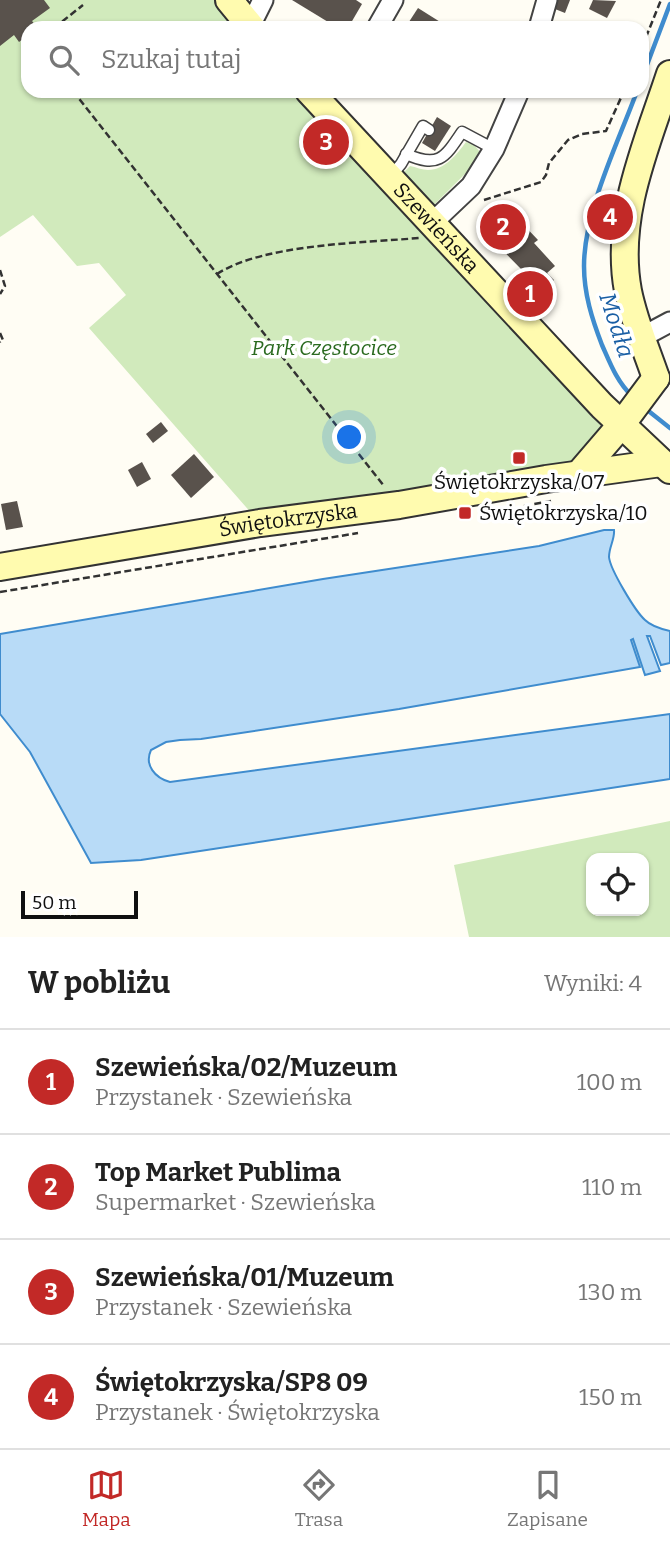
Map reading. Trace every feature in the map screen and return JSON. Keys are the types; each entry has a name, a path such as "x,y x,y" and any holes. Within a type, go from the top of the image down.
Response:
{"street":[{"path":"229,0 246,21"},
{"path":"254,21 263,0"},
{"path":"380,21 393,0"},
{"path":"541,21 547,0"},
{"path":"579,474 644,399 642,337 628,290 624,254 632,186 670,74"},
{"name":"Szewieńska","path":"315,98 389,177 425,230 644,399 666,466"},
{"path":"425,230 471,186 494,149 516,98"},
{"path":"642,337 670,323"},
{"name":"Świętokrzyska","path":"0,567 260,523 399,505 579,474 666,466"}],"lane":[{"path":"389,177 423,126 429,130"},
{"path":"406,155 423,162 432,162 449,152 462,132 494,149"},
{"path":"443,138 454,144"}],"path":[{"path":"649,31 662,0"},
{"path":"63,21 83,5"},
{"path":"78,98 399,505"},
{"path":"484,200 541,182 549,163 568,140 582,134 606,131 621,98"},
{"path":"216,275 230,266 257,256 425,230"},
{"path":"0,270 5,286 0,294"},
{"path":"0,333 4,340 0,342"},
{"path":"524,506 551,501"},
{"path":"0,592 358,533"}],"green space":[{"name":"Park Częstocice","path":"0,0 229,0 246,21 21,21 21,98 316,98 621,425 579,474 260,523 89,328 126,295 99,263 77,266 33,215 0,237"},
{"path":"466,142 474,145 481,153 474,165 433,206 403,173 410,166 428,170 440,167"},
{"path":"670,821 670,937 469,937 454,865"}],"water":[{"path":"614,530 609,557 629,599 647,622 670,631 670,663 661,665 650,636 647,636 660,671 645,675 633,639 631,640 640,667 399,709 166,742 151,750 150,766 156,774 170,782 670,714 670,779 141,860 91,863 30,752 0,714 0,634 323,579 539,546"}],"building":[{"path":"0,0 44,0 50,8 32,21 21,21 21,40 19,42 14,35 0,46"},
{"path":"292,0 356,0 362,4 352,21 326,21"},
{"path":"558,0 570,0 565,13 555,9"},
{"path":"593,0 616,1 607,18 589,9"},
{"path":"418,8 439,21 410,21"},
{"path":"437,117 451,126 435,151 422,143"},
{"path":"501,201 538,240 534,243 555,266 547,273 554,280 537,295 517,273 521,269 477,224"},
{"path":"161,422 168,431 153,443 146,434"},
{"path":"194,454 214,477 191,498 171,475"},
{"path":"142,462 151,479 137,487 128,470"},
{"path":"17,501 23,527 6,530 1,504"}],"waterway":[{"name":"Modła","path":"649,60 670,4"},
{"name":"Modła","path":"632,396 614,372 598,335 587,296 584,266 585,245 596,200 634,98"},
{"name":"Modła","path":"646,409 670,428"}],"place":[{"name":"Szewieńska/01/Muzeum","path":"326,142"},
{"name":"Świętokrzyska/SP8 09","path":"610,217"},
{"name":"Top Market Publima","path":"503,227"},
{"name":"Szewieńska/02/Muzeum","path":"530,294"},
{"name":"Świętokrzyska/07","path":"519,458"},
{"name":"Świętokrzyska/10","path":"465,513"}]}
